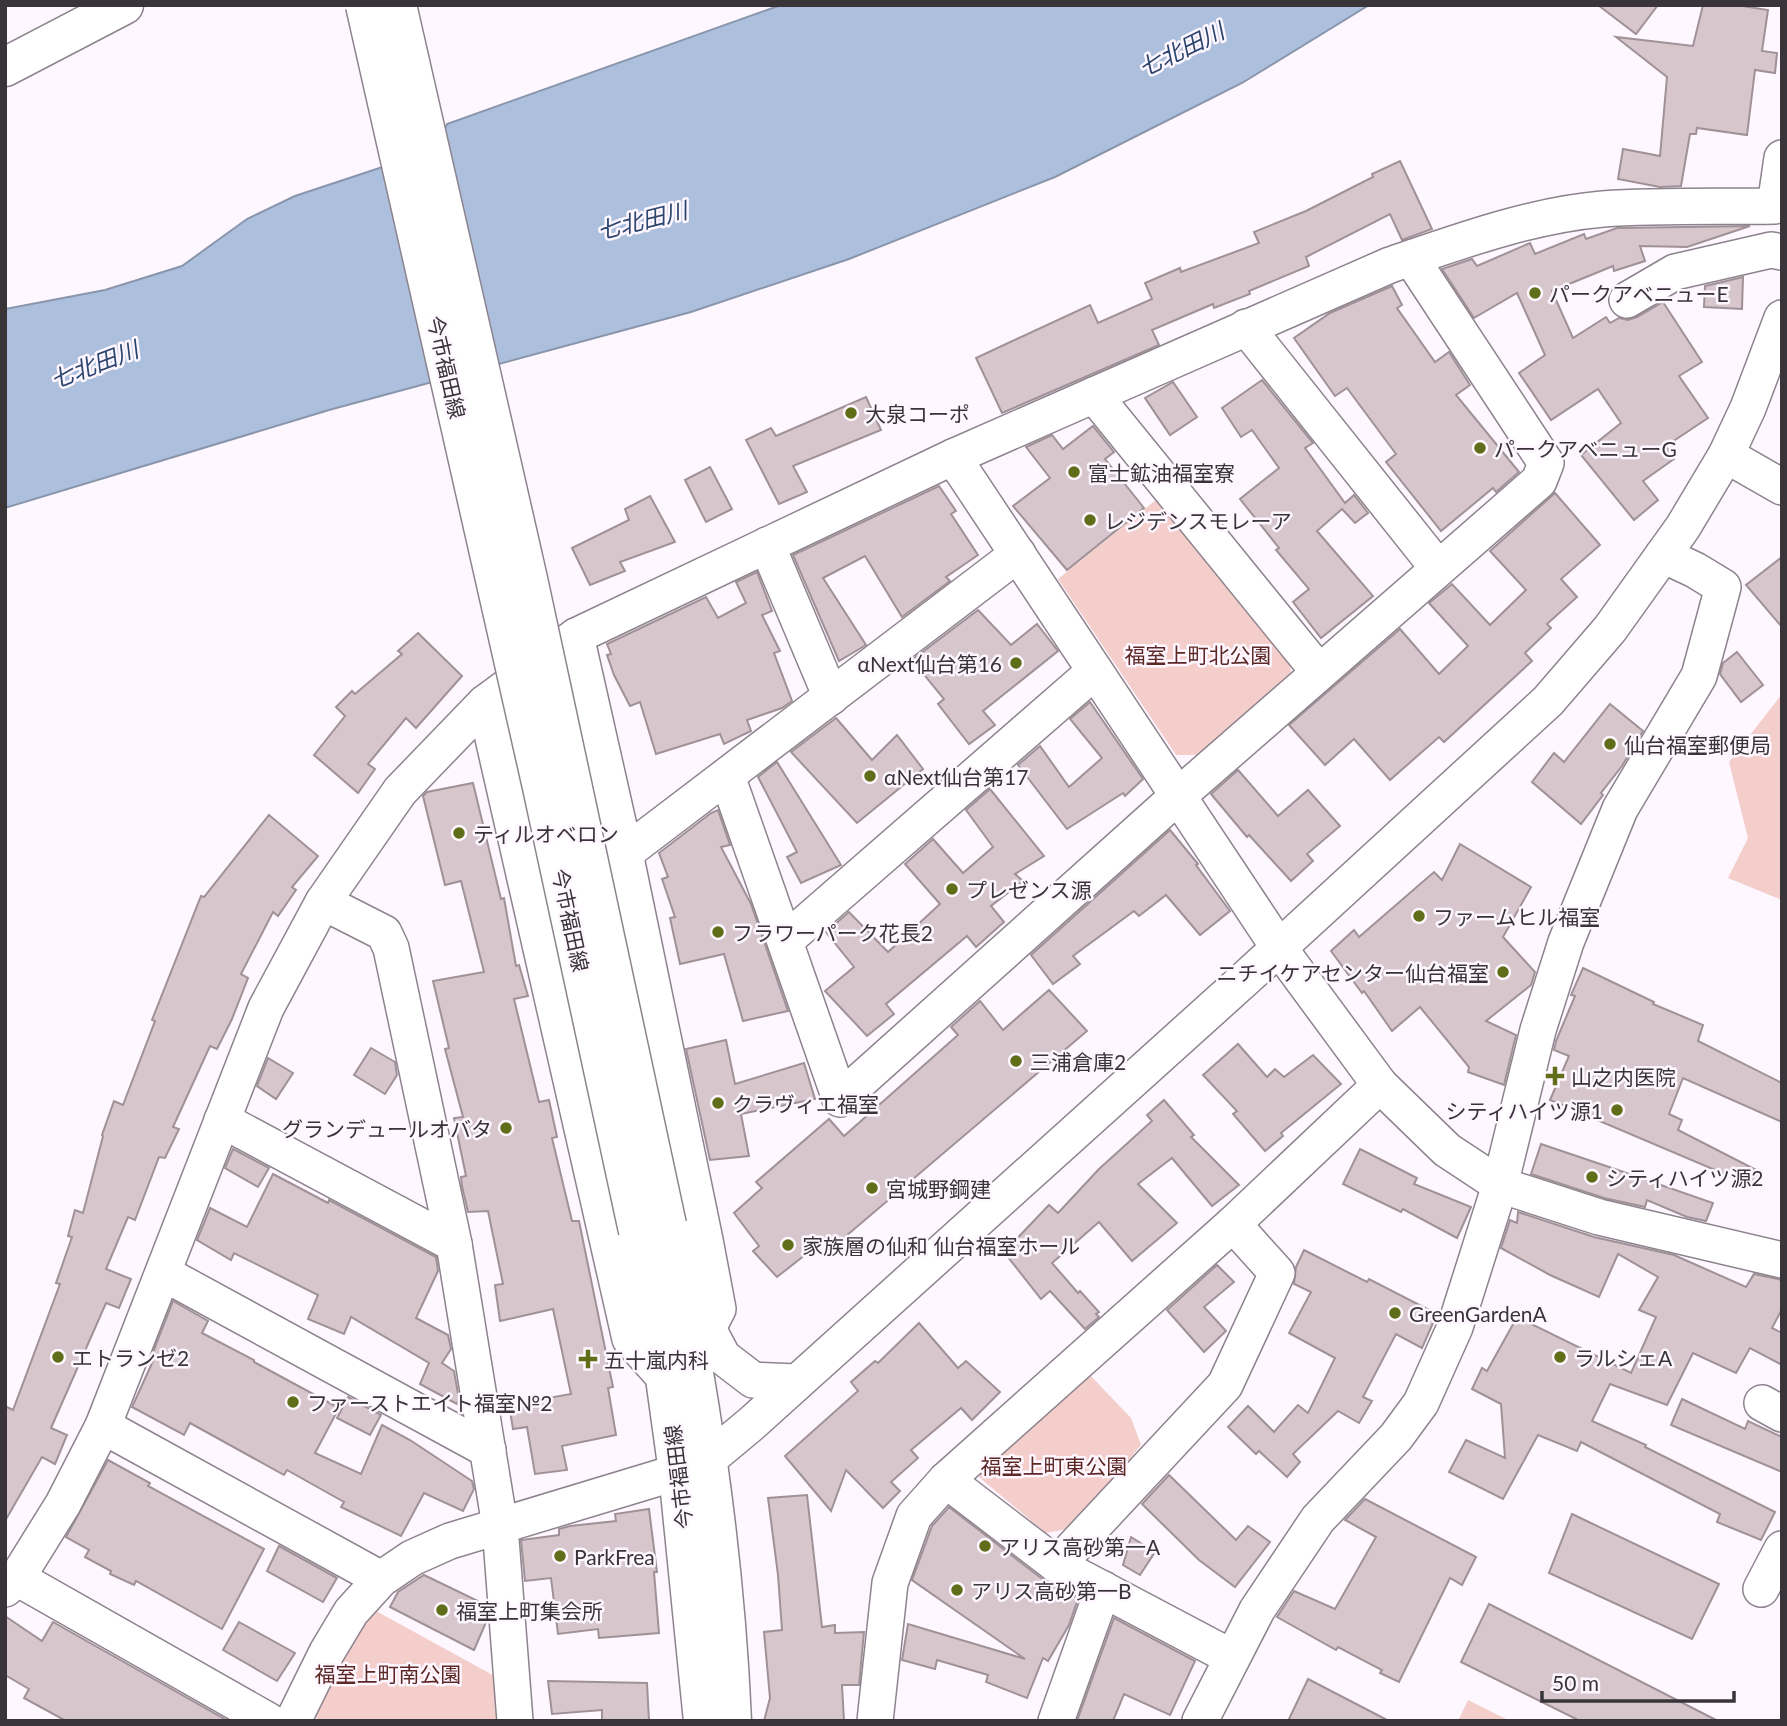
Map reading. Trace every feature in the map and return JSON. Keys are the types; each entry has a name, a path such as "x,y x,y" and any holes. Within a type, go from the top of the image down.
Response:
{"main road":[{"path":"5,67 124,5"},
{"name":"今市福田線","path":"365,5 542,787 660,1239 665,1378 693,1466 703,1721"},
{"name":"今市福田線","path":"397,5 528,579 660,1239 693,1466 728,1631 732,1721"}],"street":[{"path":"269,1721 11,1584 63,1504 103,1426 266,1008 323,902 401,792 485,703 576,636 953,457 1245,327 1448,244 1558,216 1603,209 1775,206 1782,158"},
{"path":"1627,300 1675,272 1771,250 1782,252"},
{"path":"727,776 840,1099 1178,796 1539,481 1546,463 1411,258"},
{"path":"293,1721 327,1652 351,1612 381,1579 412,1558 450,1541 693,1466 796,1382 1279,948 1548,701 1610,629 1664,555 1726,455 1782,318"},
{"path":"1245,327 1438,568"},
{"path":"1094,395 1319,672"},
{"path":"1726,455 1782,487"},
{"path":"953,457 1279,948 1380,1085 1447,1150 1500,1185 1599,1217 1782,1260"},
{"path":"767,545 831,696"},
{"path":"625,853 1018,554"},
{"path":"1200,1721 1257,1610 1318,1519 1396,1437 1421,1403 1455,1327 1500,1185 1538,1030 1566,942 1620,809 1699,676 1723,587 1664,555"},
{"path":"576,636 625,853 718,1309 708,1330"},
{"path":"785,941 1095,671"},
{"path":"485,703 631,1339 665,1378"},
{"path":"323,902 384,933 391,948 454,1244 488,1450 500,1526 515,1721"},
{"path":"875,1721 890,1583 914,1516 946,1480 1233,1224 1380,1085"},
{"path":"222,1120 454,1244"},
{"path":"1057,1565 1225,1385 1277,1273 1233,1224"},
{"path":"660,1239 723,1357 753,1380 796,1382"},
{"path":"163,1273 488,1450"},
{"path":"103,1426 381,1579"},
{"path":"946,1480 1057,1565 1231,1657"},
{"path":"1761,1589 1782,1549"},
{"path":"1056,1721 1103,1589"}],"green space":[{"name":"福室上町北公園","path":"1162,495 1288,648 1291,672 1198,755 1176,755 1058,579"},
{"path":"1782,694 1782,900 1728,878 1748,838 1729,762"},
{"name":"福室上町東公園","path":"1088,1373 1131,1418 1141,1445 1073,1528 1046,1533 980,1478 976,1462"},
{"name":"福室上町南公園","path":"367,1606 500,1679 502,1721 321,1721 313,1716"},
{"path":"1468,1700 1510,1721 1458,1721"}],"water":[{"name":"七北田川","path":"781,5 1369,5 1242,83 1055,177 849,259 691,312 329,410 5,508 5,309 105,290 182,266 247,219 295,196 437,149 447,124"}],"building":[{"path":"1598,5 1658,5 1636,34"},
{"path":"1703,5 1736,5 1768,10 1762,51 1777,53 1775,73 1755,70 1747,135 1697,128 1696,134 1690,134 1681,186 1660,187 1618,179 1623,149 1660,156 1667,77 1616,37 1693,46"},
{"path":"1400,161 1432,229 1402,240 1390,214 1306,257 1309,266 1249,291 1250,294 1214,308 1213,304 1152,330 1159,345 1002,413 976,358 1090,305 1098,323 1152,299 1145,283 1180,268 1181,272 1259,243 1254,232 1306,211"},
{"path":"1750,226 1687,247 1640,246 1645,261 1614,271 1613,266 1552,291 1573,338 1606,317 1610,323 1619,318 1628,320 1663,302 1702,362 1679,376 1708,418 1666,446 1674,459 1643,481 1658,500 1634,520 1581,455 1621,423 1598,389 1551,420 1519,373 1545,355 1517,293 1474,318 1442,269 1472,259 1477,266 1530,243 1535,254 1584,234 1586,239 1617,228"},
{"path":"1743,277 1742,309 1704,307 1705,286"},
{"path":"1392,286 1402,305 1397,308 1435,362 1449,352 1470,385 1456,395 1519,472 1496,492 1493,488 1441,531 1386,462 1396,454 1347,388 1335,396 1294,338 1330,313"},
{"path":"1262,380 1313,443 1305,448 1345,503 1354,495 1368,513 1355,523 1342,509 1317,531 1373,596 1321,638 1293,602 1309,589 1276,550 1279,548 1240,499 1279,468 1252,430 1241,437 1222,408"},
{"path":"1173,382 1197,417 1170,435 1145,398"},
{"path":"866,397 881,430 793,466 807,492 779,504 746,440 771,428 776,436"},
{"path":"1093,426 1114,452 1105,459 1144,508 1067,570 1013,506 1050,478 1026,447 1052,435 1063,449"},
{"path":"710,467 732,509 706,522 685,480"},
{"path":"939,486 956,511 951,514 978,555 946,577 950,581 902,617 865,556 823,578 866,645 839,661 793,555"},
{"path":"1555,493 1600,545 1561,579 1577,597 1547,624 1551,628 1525,653 1532,661 1444,742 1439,737 1390,780 1354,739 1325,765 1289,725 1400,629 1439,674 1468,646 1429,603 1452,584 1490,625 1526,590 1490,551"},
{"path":"650,496 675,542 620,562 625,571 590,585 572,548 629,520 625,509"},
{"path":"1782,557 1782,627 1746,585"},
{"path":"757,572 772,611 762,615 780,651 774,653 792,701 782,708 747,720 751,731 724,744 720,734 656,754 640,702 630,706 614,675 607,655 611,654 607,644 706,597 718,618 746,603 736,582"},
{"path":"978,610 1011,645 1037,624 1058,651 983,711 995,725 969,744 938,704 944,699 912,660"},
{"path":"418,633 462,676 416,728 406,718 368,764 375,769 358,793 314,755 345,716 336,707 352,691 355,694 402,654 398,651"},
{"path":"1737,652 1763,685 1741,702 1720,674 1723,663"},
{"path":"1090,702 1143,779 1125,796 1123,793 1067,829 1018,765 1040,746 1069,787 1102,758 1070,719"},
{"path":"1610,704 1643,731 1622,766 1601,793 1603,795 1581,824 1532,782 1554,753 1564,762"},
{"name":"αNext仙台第17","path":"836,718 872,760 897,735 923,769 857,823 791,752"},
{"path":"777,762 841,865 801,883 787,857 797,852 758,777"},
{"path":"1238,770 1278,816 1308,790 1340,826 1307,854 1313,861 1291,881 1249,835 1247,837 1211,794"},
{"path":"473,783 501,899 504,898 516,966 519,965 528,996 514,999 539,1102 549,1100 557,1137 552,1138 572,1221 579,1221 613,1387 608,1388 616,1435 562,1446 567,1470 535,1474 527,1427 513,1429 509,1405 571,1394 553,1309 500,1321 495,1285 503,1284 488,1211 468,1212 462,1186 461,1177 466,1176 454,1118 463,1117 445,1049 449,1048 433,981 484,972 461,881 445,885 423,796 427,792"},
{"path":"990,789 1044,856 1015,874 1023,881 991,906 1004,922 976,947 967,936 886,1004 894,1014 867,1036 825,991 854,967 826,932 849,912 888,952 940,904 905,864 933,839 963,873 993,847 966,810"},
{"path":"718,810 730,845 721,847 751,904 788,1011 743,1021 724,954 680,964 670,918 675,917 662,879 668,877 659,853"},
{"path":"269,815 318,856 292,887 296,890 278,916 273,912 241,974 248,978 232,1019 217,1049 210,1046 173,1127 179,1129 165,1158 159,1157 135,1220 128,1217 106,1269 131,1279 119,1308 106,1303 51,1428 67,1435 55,1464 42,1457 5,1521 5,1406 13,1410 60,1284 56,1283 72,1237 68,1236 75,1210 83,1213 102,1135 114,1101 123,1105 155,1021 152,1020 201,896 204,897"},
{"path":"1170,830 1198,864 1196,865 1230,911 1200,935 1166,895 1139,916 1134,911 1073,956 1080,964 1053,984 1031,955"},
{"path":"1460,844 1531,887 1503,937 1535,972 1531,985 1486,1021 1516,1035 1504,1085 1468,1072 1469,1067 1420,1007 1392,1031 1331,951 1354,930 1359,937 1434,872 1442,880"},
{"path":"1583,968 1654,1002 1653,1004 1703,1025 1698,1041 1782,1083 1782,1122 1683,1078 1669,1114 1682,1120 1678,1130 1762,1173 1755,1187 1550,1100 1569,1056 1554,1050 1556,1041 1575,996 1571,995"},
{"path":"1049,990 1087,1031 832,1248 824,1240 777,1277 753,1251 759,1246 734,1213 762,1188 756,1182 829,1119 844,1136 958,1035 951,1027 980,1001 1003,1030"},
{"name":"クラヴィエ福室","path":"726,1040 735,1084 804,1063 815,1099 741,1114 749,1156 710,1160 686,1049"},
{"path":"1238,1044 1267,1077 1275,1069 1284,1077 1313,1055 1341,1084 1281,1133 1283,1136 1265,1151 1233,1114 1237,1111 1203,1075"},
{"path":"371,1048 395,1062 397,1075 385,1094 354,1075"},
{"path":"268,1058 293,1073 276,1099 257,1086"},
{"path":"1164,1100 1194,1135 1191,1137 1239,1185 1212,1206 1172,1158 1138,1184 1177,1223 1132,1261 1099,1222 1052,1263 1099,1312 1096,1314 1099,1317 1085,1329 1050,1291 1041,1299 1004,1252 1049,1205 1058,1213 1099,1169 1152,1121 1147,1115"},
{"name":"シティハイツ源2","path":"1541,1144 1713,1203 1706,1221 1687,1217 1647,1200 1645,1207 1604,1198 1531,1174"},
{"path":"233,1149 269,1168 258,1187 225,1168"},
{"path":"1360,1149 1417,1178 1414,1184 1471,1207 1457,1238 1403,1209 1401,1212 1343,1184"},
{"path":"273,1174 328,1203 329,1200 436,1257 438,1271 416,1318 448,1335 451,1349 442,1363 454,1371 459,1399 457,1404 420,1384 429,1363 351,1317 344,1334 308,1319 318,1295 234,1253 231,1260 197,1240 210,1208 247,1227"},
{"path":"1518,1212 1594,1237 1674,1255 1746,1287 1754,1274 1782,1280 1782,1309 1772,1328 1782,1333 1782,1365 1750,1348 1736,1373 1693,1353 1667,1405 1610,1384 1592,1421 1646,1445 1645,1447 1775,1512 1761,1540 1717,1522 1720,1514 1581,1442 1577,1451 1538,1435 1503,1499 1449,1472 1466,1440 1505,1458 1501,1404 1472,1389 1482,1368 1487,1371 1517,1317 1631,1373 1656,1317 1639,1310 1658,1277 1618,1254 1599,1297 1550,1275 1501,1248 1510,1220 1517,1223"},
{"path":"1304,1250 1437,1314 1422,1348 1396,1334 1363,1397 1372,1401 1359,1423 1338,1411 1293,1454 1300,1462 1287,1477 1259,1451 1256,1454 1228,1427 1248,1406 1274,1432 1298,1405 1308,1413 1335,1358 1289,1333 1311,1292 1294,1284 1296,1267"},
{"path":"1217,1265 1234,1282 1204,1307 1226,1331 1204,1352 1167,1310"},
{"path":"173,1301 208,1321 202,1333 339,1408 315,1453 361,1474 382,1425 472,1481 474,1489 463,1511 424,1493 401,1536 341,1507 344,1502 287,1470 284,1475 190,1423 184,1435 132,1407 153,1361 150,1360"},
{"path":"919,1323 958,1368 966,1361 1000,1392 972,1420 961,1408 911,1450 918,1458 891,1482 900,1491 883,1508 846,1470 831,1511 785,1456 858,1391 851,1382 875,1361 878,1363"},
{"path":"348,1397 381,1415 370,1435 337,1418"},
{"path":"1682,1399 1745,1429 1748,1421 1782,1437 1782,1472 1671,1425"},
{"path":"108,1460 150,1483 148,1486 264,1549 222,1629 136,1581 134,1585 110,1574 111,1571 85,1557 89,1550 66,1537"},
{"path":"1169,1475 1236,1540 1248,1526 1270,1542 1235,1587 1199,1560 1142,1504"},
{"path":"807,1495 822,1627 835,1625 835,1633 864,1632 859,1685 842,1685 844,1721 764,1721 770,1698 764,1632 782,1630 768,1498"},
{"path":"1365,1499 1476,1557 1462,1585 1450,1578 1399,1682 1380,1673 1382,1670 1338,1647 1336,1650 1277,1617 1294,1591 1335,1609 1376,1537 1345,1520"},
{"path":"949,1507 1045,1581 1078,1599 1069,1625 1048,1661 1043,1658 1027,1698 986,1682 988,1675 937,1660 935,1669 902,1660 908,1624 1025,1659 912,1580 932,1526"},
{"path":"649,1509 657,1572 654,1572 659,1633 599,1638 598,1629 558,1634 551,1578 525,1581 521,1540 559,1535 559,1529 616,1521 615,1514"},
{"path":"1572,1514 1719,1584 1692,1639 1549,1573"},
{"path":"1131,1537 1155,1552 1140,1575 1123,1565"},
{"path":"279,1546 337,1578 323,1602 267,1571"},
{"name":"福室上町集会所","path":"424,1575 478,1601 486,1610 487,1620 474,1650 390,1607 398,1592"},
{"path":"1489,1604 1718,1721 1580,1721 1461,1662"},
{"path":"5,1616 42,1641 53,1622 228,1721 66,1721 24,1698 29,1689 5,1675"},
{"path":"1114,1618 1195,1661 1170,1715 1124,1694 1113,1721 1077,1721"},
{"path":"239,1622 295,1653 277,1681 223,1650"},
{"path":"1308,1679 1389,1721 1288,1721"},
{"path":"548,1681 647,1683 649,1721 602,1721 602,1710 552,1714"}],"place":[{"name":"パークアベニューE","path":"1535,293"},
{"name":"大泉コーポ","path":"851,413"},
{"name":"パークアベニューG","path":"1480,448"},
{"name":"富士鉱油福室寮","path":"1074,472"},
{"name":"レジデンスモレーア","path":"1090,520"},
{"name":"αNext仙台第16","path":"1016,663"},
{"name":"仙台福室郵便局","path":"1610,744"},
{"name":"αNext仙台第17","path":"870,776"},
{"name":"ティルオベロン","path":"459,833"},
{"name":"プレゼンス源","path":"952,889"},
{"name":"ファームヒル福室","path":"1419,916"},
{"name":"フラワーパーク花長2","path":"718,932"},
{"name":"ニチイケアセンター仙台福室","path":"1503,972"},
{"name":"三浦倉庫2","path":"1016,1061"},
{"name":"山之内医院","path":"1555,1076"},
{"name":"クラヴィエ福室","path":"718,1103"},
{"name":"シティハイツ源1","path":"1617,1110"},
{"name":"グランデュールオバタ","path":"506,1128"},
{"name":"シティハイツ源2","path":"1592,1177"},
{"name":"宮城野鋼建","path":"872,1188"},
{"name":"家族層の仙和 仙台福室ホール","path":"788,1245"},
{"name":"GreenGardenA","path":"1395,1313"},
{"name":"エトランゼ2","path":"58,1357"},
{"name":"ラルシェA","path":"1560,1357"},
{"name":"五十嵐内科","path":"588,1359"},
{"name":"ファーストエイト福室№2","path":"293,1402"},
{"name":"アリス高砂第一A","path":"985,1546"},
{"name":"ParkFrea","path":"560,1556"},
{"name":"アリス高砂第一B","path":"957,1590"},
{"name":"福室上町集会所","path":"442,1610"}]}
